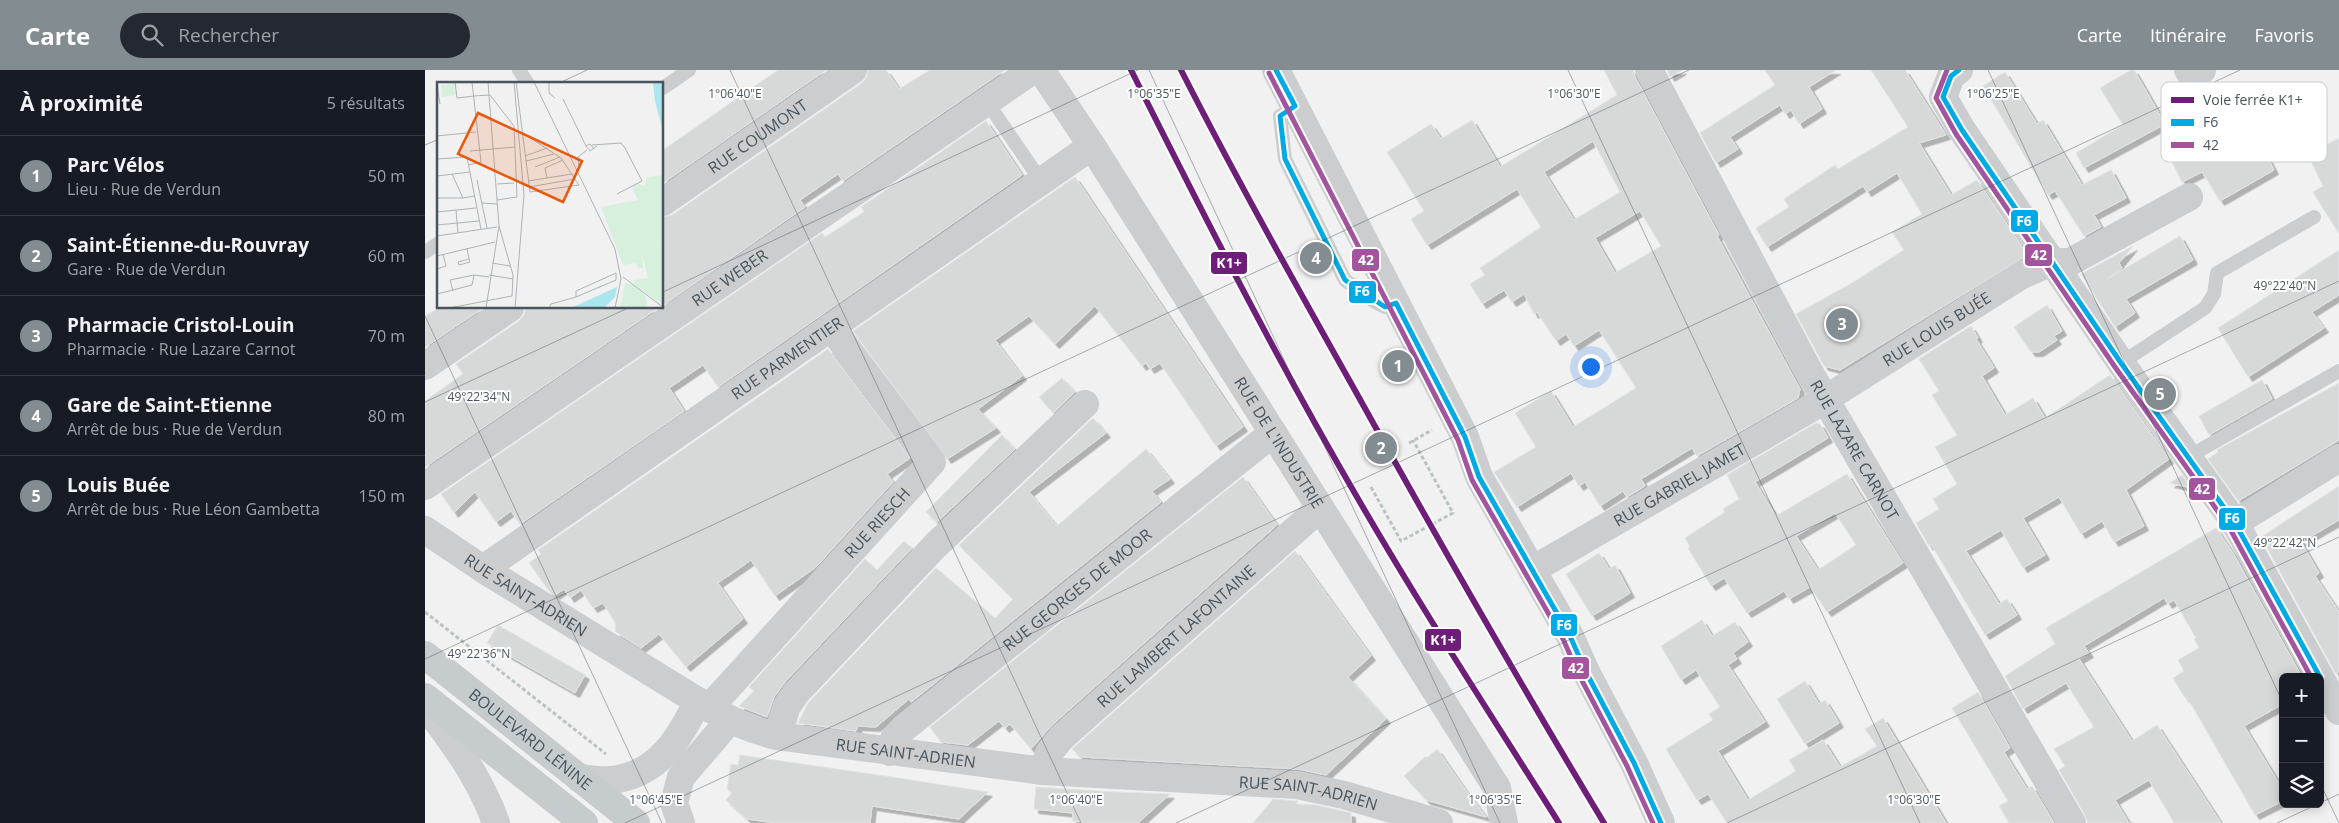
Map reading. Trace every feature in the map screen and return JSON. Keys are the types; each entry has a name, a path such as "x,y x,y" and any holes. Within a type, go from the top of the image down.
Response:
{"main road":[{"name":"BOULEVARD LÉNINE","path":"425,655 636,823"},
{"name":"BOULEVARD LÉNINE","path":"425,696 584,823"}],"street":[{"name":"RUE COUMONT","path":"664,201 853,70"},
{"name":"RUE WEBER","path":"425,486 1033,70"},
{"name":"RUE DE L'INDUSTRIE","path":"1041,70 1092,146 1497,788 1504,823"},
{"path":"1276,70 1465,437 1479,477 1570,636 1586,672 1634,763 1661,823"},
{"name":"RUE LAZARE CARNOT","path":"1649,70 1825,399 2073,823"},
{"path":"1959,70 1951,76 1943,97 1962,130 2121,362 2235,523 2318,673"},
{"path":"2188,70 2192,76 2202,70"},
{"name":"RUE PARMENTIER","path":"483,569 1092,146"},
{"name":"RUE LOUIS BUÉE","path":"1825,399 1841,387 2022,275 2052,262 2070,262 2189,197"},
{"path":"425,366 509,309"},
{"name":"RUE RIESCH","path":"712,710 932,462 831,328"},
{"name":"RUE GABRIEL JAMET","path":"1532,570 1825,399"},
{"path":"777,736 787,706 796,693 935,545 1085,404"},
{"name":"RUE GEORGES DE MOOR","path":"890,752 894,739 904,728 1273,433"},
{"path":"2235,523 2339,458"},
{"name":"RUE LAMBERT LAFONTAINE","path":"1043,771 1049,753 1061,738 1320,508"},
{"name":"RUE SAINT-ADRIEN","path":"425,530 483,569 712,710 777,736 1043,771 1297,785 1344,795 1439,823"},
{"path":"2324,684 2339,711"},
{"path":"425,705 461,752 478,780 496,823"},
{"path":"579,778 616,780 645,768 712,710"},
{"path":"681,823 675,803 681,777 712,710"}],"lane":[{"path":"519,70 527,82"},
{"path":"664,87 689,70"},
{"path":"987,102 1041,181"},
{"path":"2121,362 2205,308 2215,294 2217,273 2313,217"},
{"path":"425,252 437,244"},
{"path":"2188,457 2339,371"}],"path":[{"path":"1371,487 1401,541 1453,513 1413,440"},
{"path":"425,612 632,774"}],"building":[{"path":"778,70 826,70 664,182 664,149"},
{"path":"868,70 886,70 899,89 930,70 1005,70 843,181 838,174 800,200 805,207 664,304 664,217 672,215 862,83 867,77"},
{"path":"1604,70 1633,70 1719,235 1717,236 1800,389 1798,398 1697,456 1692,448 1641,479 1645,486 1627,497 1623,491 1600,506 1585,482 1579,486 1571,473 1517,507 1494,472 1536,447 1515,413 1551,391 1573,427 1636,388 1599,330 1574,346 1566,334 1556,341 1537,312 1534,314 1524,294 1512,302 1504,290 1482,304 1470,284 1485,275 1480,268 1541,227 1517,189 1427,245 1411,219 1424,211 1387,152 1431,124 1441,139 1472,120 1500,167 1617,95","holes":["1593,141 1620,192 1574,220 1544,172","1640,211 1661,246 1615,273 1595,238"]},
{"path":"1667,70 1682,70 1670,77"},
{"path":"1765,70 1836,70 1809,87 1822,109 1799,124 1791,110 1785,114 1780,105 1730,137 1738,149 1716,163 1700,133 1775,85"},
{"path":"1871,70 1905,70 1946,135 1919,143 1951,195 1977,180 2025,251 2024,257 1840,370 1824,366 1796,314 1852,283 1904,250 1892,232 1922,214 1897,173 1867,192 1863,186 1767,247 1756,228 1789,207 1784,199 1835,165 1838,169 1908,127"},
{"path":"2134,70 2161,117 2161,126 2084,168 2076,153 2123,125 2100,88"},
{"path":"2005,72 2037,124 2043,120 2082,185 2111,170 2126,198 2094,215 2101,227 2084,236 2055,191 2048,195 1983,86"},
{"path":"986,121 1022,175 718,387 703,365 669,388 684,411 520,524 511,511 496,522 475,492 454,513 441,494 822,233 825,237 864,212 861,207"},
{"path":"2339,138 2339,234 2313,192 2323,186 2311,162 2327,162 2327,145"},
{"path":"2172,162 2270,162 2274,170 2220,201 2202,172 2182,182"},
{"path":"1075,177 1243,427 1216,446 1160,363 1150,369 1146,363 1142,366 1095,306 1055,344 1029,316 995,340 1022,376 978,409 996,428 947,459 853,331"},
{"path":"2180,236 2193,260 2126,299 2135,313 2115,327 2081,274 2133,246 2119,263 2122,268 2107,279"},
{"path":"2339,250 2339,295 2312,312 2324,328 2248,377 2218,328"},
{"path":"2047,305 2062,331 2054,336 2057,340 2039,352 2031,352 2014,327"},
{"path":"437,309 482,309 425,347 425,316"},
{"path":"526,309 657,309 425,467 425,401 463,374 456,364 519,321"},
{"path":"1971,326 1978,338 1976,339 1994,368 1982,376 2005,415 2033,398 2045,418 2110,375 2169,459 2126,490 2144,526 2114,542 2102,521 2081,534 2059,497 2023,518 2045,555 2023,568 2001,530 1966,551 1999,604 2007,599 2017,615 1985,635 1931,544 1929,546 1916,523 1939,509 1933,499 1957,484 1935,447 1957,435 1932,395 1939,391 1919,359"},
{"path":"828,349 910,458 887,474 893,482 816,567 775,596 751,560 718,583 743,619 686,667 659,634 641,648 616,632 615,622 603,603 593,608 581,590 570,598 564,589 555,595 549,591 529,563 541,554 538,550"},
{"path":"1062,378 1075,392 1053,413 1039,397"},
{"path":"2262,380 2272,399 2209,435 2199,416"},
{"path":"2339,383 2339,440 2240,500 2237,499 2208,459 2218,452 2217,450"},
{"path":"1093,418 1106,433 1029,492 1057,526 1146,449 1170,479 1152,491 1161,502 911,702 909,699 876,727 858,726 856,731 798,723 808,703 936,568 995,618 1013,599 959,545"},
{"path":"1816,423 1820,424 1828,438 1755,482 1776,516 1847,474 1903,563 1827,612 1810,587 1789,599 1784,591 1747,613 1724,578 1711,586 1688,548 1690,547 1685,538 1725,512 1723,509 1739,499 1727,475","holes":["1835,513 1856,545 1818,570 1796,536"]},
{"path":"1002,435 1015,449 937,522 926,512"},
{"path":"2182,475 2191,488 2170,483"},
{"path":"1243,477 1277,525 1051,726 1031,749 1010,724 1005,728 999,721 968,745 941,742 930,727"},
{"path":"2339,486 2339,520 2301,542 2319,573 2315,576 2339,612 2339,672 2336,674 2261,537"},
{"path":"2216,528 2233,553 2300,673 2279,673 2279,706 2244,726 2279,783 2279,803 2255,815 2187,697 2185,698 2173,678 2184,671 2178,660 2199,648 2194,639 2196,638 2174,600 2168,604 2164,598 2084,646 2089,653 2079,659 2132,741 2157,725 2221,823 2174,823 2149,780 2115,800 2129,823 2088,823 2059,770 2065,766 2054,749 2094,727 2066,683 2023,709 2005,676 2055,644 2046,628"},
{"path":"904,541 912,548 785,682 774,697 767,717 739,706 754,691 749,687 865,559 877,570"},
{"path":"1295,551 1371,656 1348,677 1386,719 1326,775 1298,769 1081,757 1072,749"},
{"path":"1599,553 1609,569 1615,565 1630,593 1592,616 1566,574"},
{"path":"1702,620 1712,636 1735,622 1748,642 1733,653 1737,659 1728,665 1765,722 1718,751 1748,800 1796,771 1789,760 1823,740 1840,767 1877,746 1865,729 1883,718 1946,823 1727,823 1708,794 1697,800 1666,749 1713,720 1709,714 1720,707 1696,670 1681,680 1661,646"},
{"path":"498,625 585,675 575,693 487,643"},
{"path":"1805,681 1819,704 1825,700 1839,723 1805,744 1777,699"},
{"path":"1978,692 2010,748 2004,752 2027,789 2032,786 2054,823 2009,823 1999,806 2008,801 1952,708"},
{"path":"1437,749 1486,817 1426,800 1404,776 1426,756 1427,758"},
{"path":"740,755 988,792 959,819 872,806 870,823 776,823 747,819 726,800 732,793 727,789 731,764 738,765"},
{"path":"1036,787 1170,794 1138,823 1100,823 1072,821 1073,813 1034,809"},
{"path":"1273,799 1298,801 1296,804 1316,805 1351,813 1351,823 1253,823"}],"rail line":[{"name":"K1+","path":"1131,70 1185,178 1327,445 1406,580 1559,823"},
{"name":"K1+","path":"1181,70 1268,233 1417,502 1604,823"}],"transit line":[{"name":"F6","path":"1276,70 1295,106 1280,116 1285,159 1345,280 1385,307 1396,303 1465,437 1479,477 1570,636 1586,672 1634,763 1661,823"},
{"name":"42","path":"1947,70 1936,98 1956,134 2115,367 2229,527 2309,673"},
{"name":"F6","path":"1959,70 1951,76 1943,97 1962,130 2121,363 2235,523 2318,673"},
{"name":"42","path":"1269,73 1458,440 1472,480 1563,639 1579,675 1627,766 1653,823"}],"place":[{"name":"Gare de Saint-Etienne","path":"1316,258"},
{"name":"Pharmacie Cristol-Louin","path":"1842,324"},
{"name":"Parc Vélos","path":"1398,366"},
{"name":"Louis Buée","path":"2160,394"},
{"name":"Saint-Étienne-du-Rouvray","path":"1381,448"}]}
